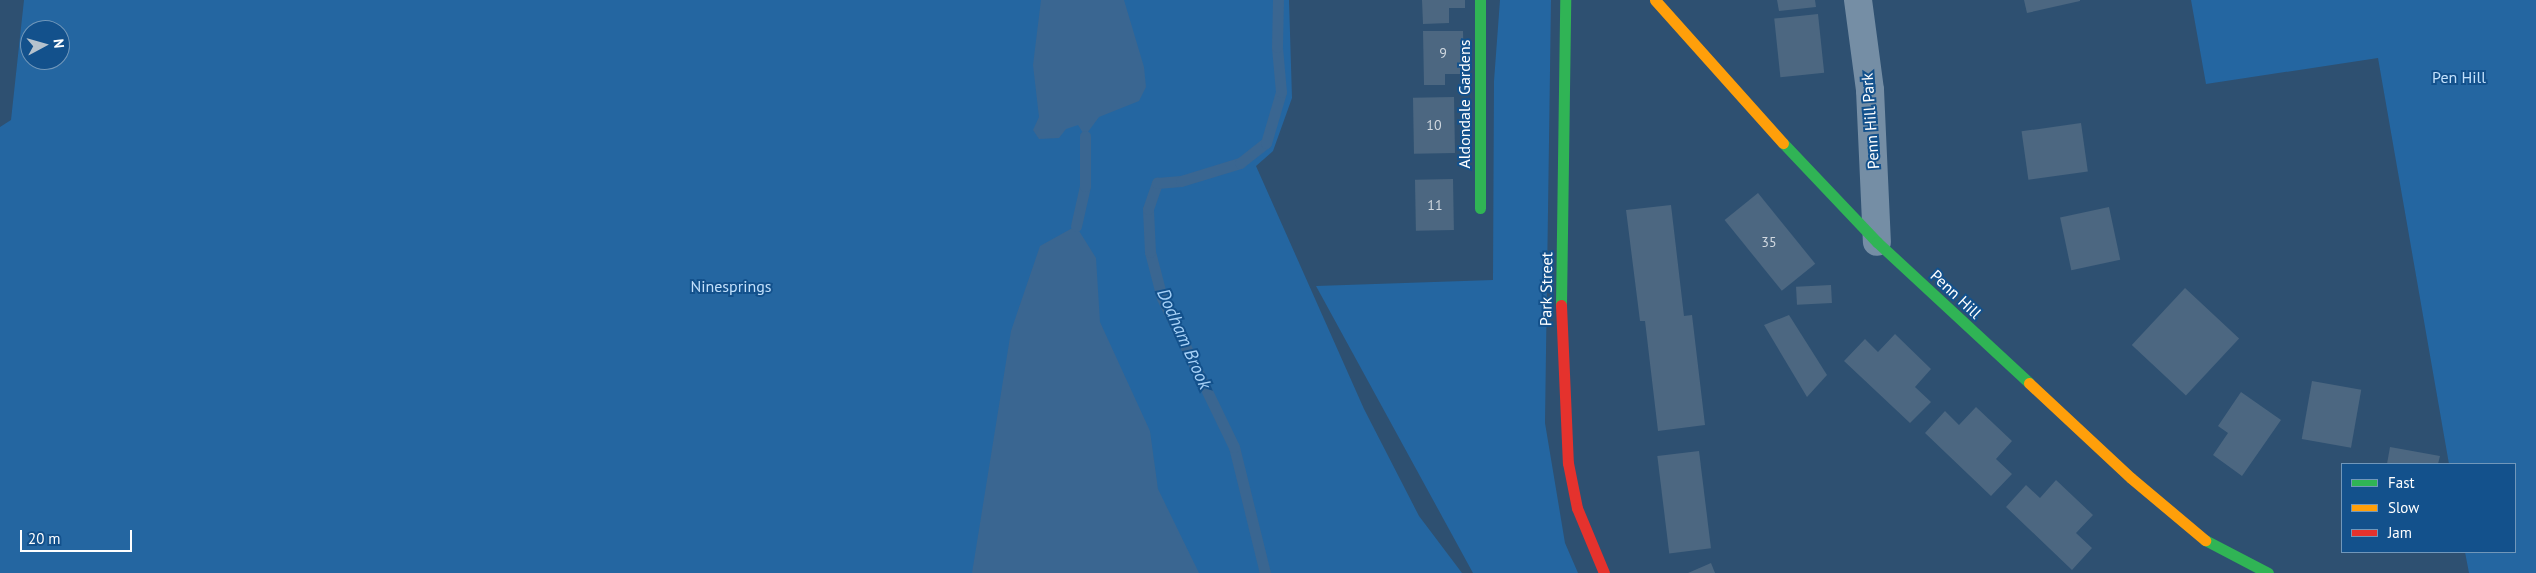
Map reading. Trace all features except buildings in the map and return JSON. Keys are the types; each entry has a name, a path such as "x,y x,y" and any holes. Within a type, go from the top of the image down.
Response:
{"street":[{"name":"Aldondale Gardens","path":"1480,0 1480,208"},
{"name":"Park Street","path":"1565,0 1561,330 1564,413 1568,463 1577,508 1604,573"},
{"name":"Penn Hill","path":"1655,0 1830,195 1877,242 2131,478 2203,539 2268,573"},
{"name":"Penn Hill Park","path":"1858,0 1870,90 1877,242"}],"green space":[{"name":"Ninesprings","path":"24,0 1289,0 1292,98 1273,151 1256,166 1364,409 1419,516 1462,573 0,573 0,127 11,120 20,37 20,70 70,70 70,20 22,20"},
{"path":"1500,0 1551,0 1545,423 1565,543 1578,573 1473,573 1316,286 1493,280 1494,81"},
{"name":"Pen Hill","path":"2191,0 2536,0 2536,573 2469,573 2465,553 2516,553 2516,463 2449,463 2378,58 2206,84"}],"shaded area":[{"path":"1041,0 1124,0 1144,67 1146,87 1139,101 1099,117 1085,136 1078,125 1066,129 1059,138 1039,139 1033,130 1039,117 1033,65"},
{"path":"1076,226 1096,258 1100,322 1150,431 1158,489 1199,573 972,573 1011,331 1040,246"}],"waterway":[{"name":"Dodham Brook","path":"1265,573 1234,447 1162,298 1150,252 1148,209 1157,183 1181,181 1240,163 1266,143 1281,92 1277,47 1278,0"},
{"path":"1076,226 1085,186 1085,136"}],"traffic: fast":[{"path":"1480,0 1480,208"},
{"path":"1561,305 1565,0"},
{"path":"1783,143 1877,242 2029,383"},
{"path":"2205,540 2268,573"}],"traffic: slow":[{"path":"1655,0 1783,143"},
{"path":"2029,383 2131,478 2205,540"}],"traffic: jam":[{"path":"1561,305 1568,463 1577,508 1604,573"}]}
